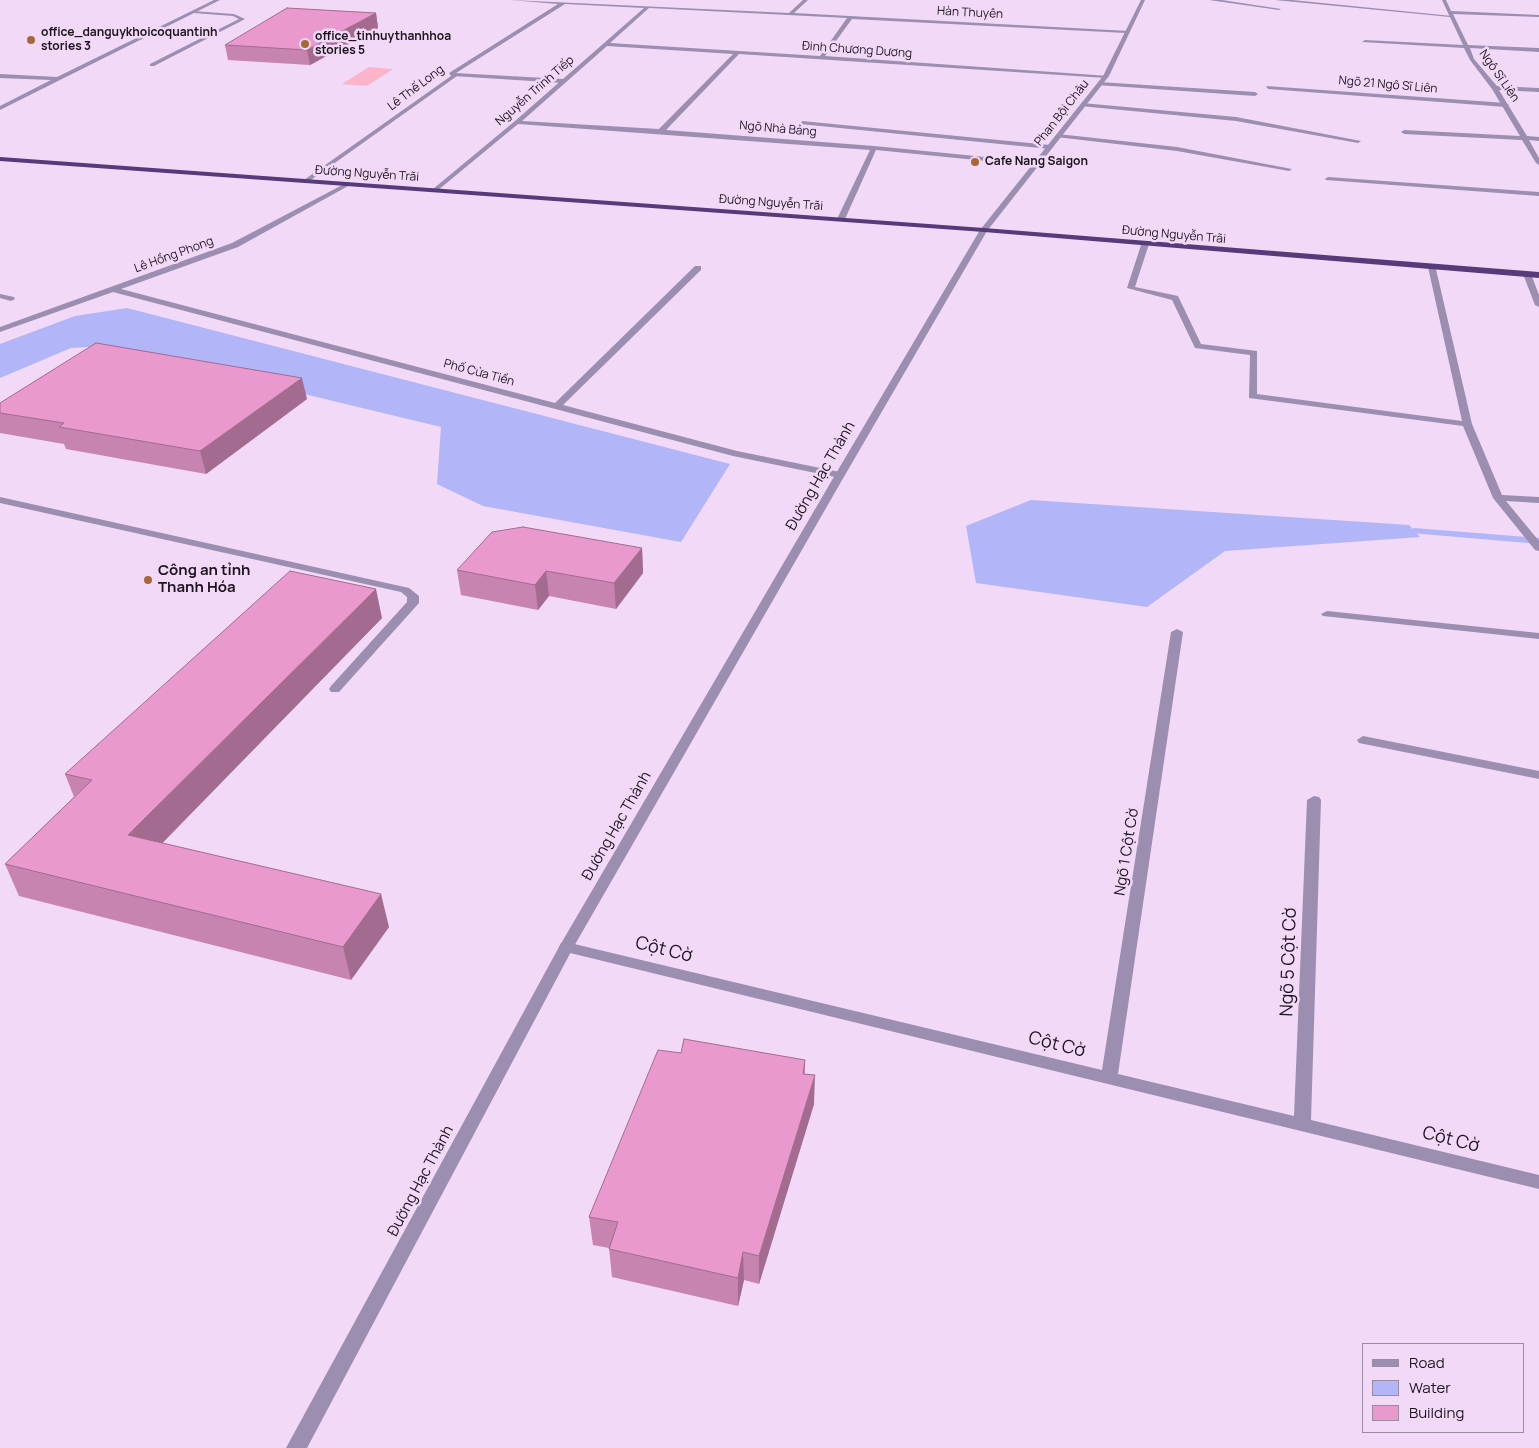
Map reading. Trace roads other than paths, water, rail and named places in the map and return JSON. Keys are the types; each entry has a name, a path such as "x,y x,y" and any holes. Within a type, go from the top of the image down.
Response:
{"highway":[{"name":"Đường Nguyễn Trãi","path":"0,159 984,230 1539,275"}],"street":[{"path":"0,108 218,0"},
{"name":"Hàn Thuyên","path":"512,0 1126,31"},
{"path":"618,5 625,0"},
{"path":"790,14 806,0"},
{"name":"Phan Bội Châu","path":"984,230 1106,76 1126,31 1143,0"},
{"path":"1211,0 1232,1 1279,9"},
{"path":"1277,0 1450,14 1539,16"},
{"name":"Ngô Sĩ Liên","path":"1444,0 1472,59 1506,105 1539,163"},
{"name":"Lê Thế Long","path":"306,181 454,75 451,74 563,2"},
{"name":"Nguyễn Trinh Tiếp","path":"435,190 517,122 648,7"},
{"path":"152,65 243,19 234,15 194,12"},
{"path":"822,57 851,17"},
{"path":"1365,42 1539,50"},
{"name":"Đinh Chương Dương","path":"607,44 1106,76"},
{"path":"661,131 738,52"},
{"path":"454,75 563,81"},
{"path":"0,76 57,79"},
{"path":"1099,84 1254,94"},
{"name":"Ngõ 21 Ngô Sĩ Liên","path":"1268,87 1506,105"},
{"path":"1495,88 1539,90"},
{"path":"1082,105 1236,118 1358,141"},
{"name":"Ngõ Nhà Bảng","path":"517,122 874,148 1036,164"},
{"path":"802,123 1050,146"},
{"path":"1404,132 1539,139"},
{"path":"1058,136 1177,148 1289,169"},
{"path":"840,220 874,148"},
{"path":"1328,179 1539,194"},
{"name":"Lê Hồng Phong","path":"0,330 235,245 348,184"},
{"name":"Đường Hạc Thành","path":"296,1448 566,947 984,230"},
{"path":"1145,244 1131,288 1175,298 1198,346 1254,353 1252,396 1467,424"},
{"path":"1432,267 1467,424 1498,498 1539,548"},
{"path":"557,406 698,268"},
{"path":"1527,274 1539,305"},
{"name":"Phố Cửa Tiền","path":"112,289 736,454 840,475"},
{"path":"0,296 11,299"},
{"path":"1498,498 1539,500"},
{"path":"0,500 406,590 413,596 413,604 335,689"},
{"path":"1327,614 1539,636"},
{"name":"Ngõ 1 Cột Cờ","path":"1109,1078 1177,632"},
{"path":"1363,740 1539,775"},
{"name":"Ngõ 5 Cột Cờ","path":"1302,1125 1314,800"},
{"name":"Cột Cờ","path":"566,947 1539,1182"}],"water":[{"path":"127,308 730,464 681,542 483,506 437,484 441,427 105,346 71,348 0,378 0,344 75,316"},
{"path":"1031,500 1409,525 1420,537 1225,551 1147,607 976,583 966,526"}],"waterway":[{"path":"1414,531 1539,541"}],"place":[{"name":"office_danguykhoicoquantinh stories 3","path":"31,40"},
{"name":"office_tinhuythanhhoa stories 5","path":"305,44"},
{"name":"Cafe Nang Saigon","path":"975,162"},
{"name":"Công an tỉnh Thanh Hóa","path":"148,580"}]}
